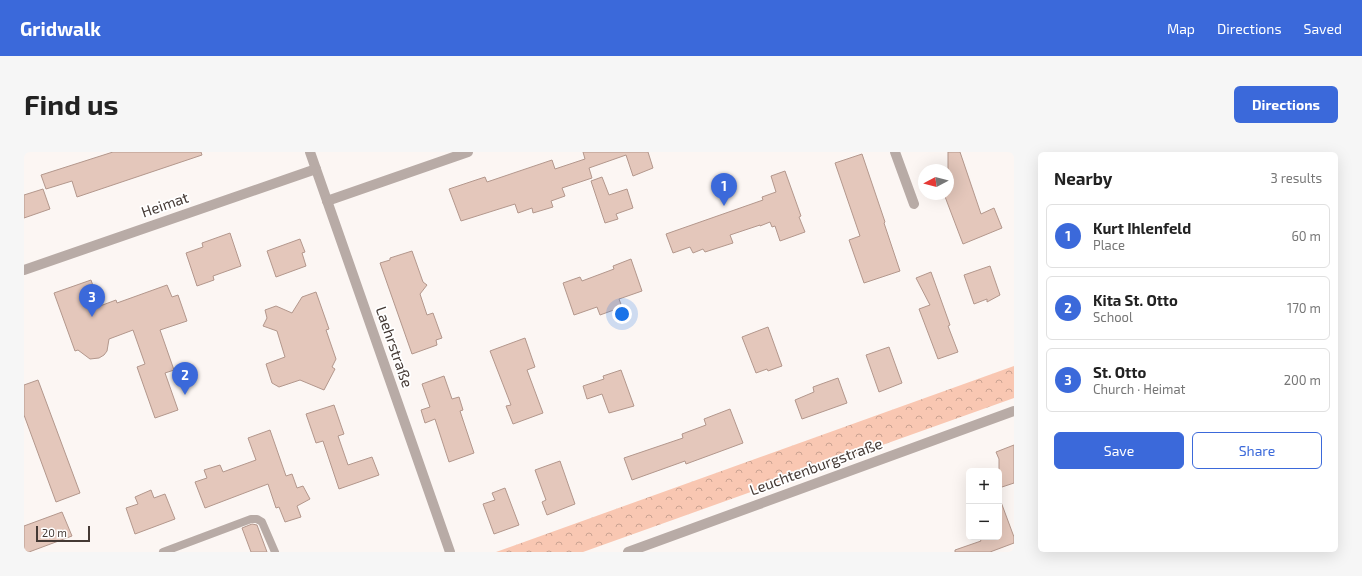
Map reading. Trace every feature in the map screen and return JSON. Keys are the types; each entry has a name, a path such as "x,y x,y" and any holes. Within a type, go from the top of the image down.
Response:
{"street":[{"name":"Laehrstraße","path":"310,152 450,552"},
{"path":"327,201 468,152"},
{"path":"895,152 914,204"},
{"name":"Heimat","path":"24,270 316,169"},
{"name":"Leuchtenburgstraße","path":"628,552 1014,411"}],"lane":[{"path":"163,552 251,518 262,522 275,552"}],"green space":[{"path":"1014,366 1014,398 583,552 496,552"}],"building":[{"path":"113,152 201,152 202,155 77,197 72,181 46,189 41,175"},
{"path":"583,152 648,152 653,168 633,176 626,155 589,168 592,178 562,188 565,196 551,201 553,207 533,213 532,208 518,213 515,204 461,221 449,189 485,177 487,182 552,160 555,169 585,159"},
{"path":"948,152 960,152 981,214 994,208 1002,228 963,244 946,200 954,200 954,164 948,164"},
{"path":"862,154 900,271 864,283 849,240 860,236 835,163"},
{"path":"785,171 805,232 780,241 775,226 772,227 770,222 730,235 733,243 705,252 703,249 693,253 690,247 673,253 666,234 763,200 762,197 776,192 771,176"},
{"path":"602,177 609,195 627,189 633,208 616,214 618,219 605,223 591,181"},
{"path":"43,189 50,209 24,218 24,195"},
{"path":"230,233 241,266 213,276 214,280 197,286 186,253 203,247 202,243"},
{"path":"300,239 305,252 302,253 306,266 276,277 267,251"},
{"path":"412,251 423,282 427,285 420,294 427,315 433,313 442,338 436,340 437,345 412,354 380,263"},
{"path":"631,259 642,291 619,299 622,307 600,315 597,307 574,315 563,283 580,277 582,281 614,269 613,266"},
{"path":"990,266 1000,295 987,302 987,299 974,304 964,275"},
{"path":"931,272 958,352 938,359 919,309 930,305 916,278"},
{"path":"91,280 100,306 116,300 117,303 167,285 172,297 178,295 187,321 160,330 174,370 165,373 178,410 155,418 137,367 145,364 133,330 109,339 107,351 99,358 90,359 78,350 75,351 54,293"},
{"path":"316,292 329,329 326,330 336,359 332,367 335,369 324,390 300,380 279,387 272,383 266,364 285,357 277,331 263,326 267,318 265,310 276,306 292,313 302,297"},
{"path":"768,327 782,366 756,373 742,337"},
{"path":"525,338 535,367 527,370 543,413 513,424 506,406 511,405 490,351"},
{"path":"889,347 902,383 879,392 866,355"},
{"path":"621,370 634,406 609,413 602,394 587,399 583,386 604,379 603,376"},
{"path":"444,376 452,399 459,397 463,410 460,411 474,453 449,462 435,419 425,423 421,410 430,407 422,384"},
{"path":"838,378 847,403 802,419 795,400 814,392 813,387"},
{"path":"38,380 80,493 56,502 24,415 24,385"},
{"path":"334,405 344,434 338,436 348,465 372,457 379,475 339,489 323,441 316,443 306,414"},
{"path":"730,409 743,443 686,464 685,461 632,480 624,458 683,438 682,434 706,425 704,419"},
{"path":"270,430 286,476 292,474 297,488 303,486 310,499 297,506 301,517 285,522 279,507 276,508 268,484 205,508 195,482 207,478 204,470 220,465 223,472 256,460 248,438"},
{"path":"1014,445 1014,483 1002,487 1002,468 999,468 999,459 996,452"},
{"path":"560,461 575,504 547,515 542,502 546,500 535,470"},
{"path":"505,488 519,525 494,534 483,504 495,500 492,493"},
{"path":"151,490 154,498 165,494 175,519 135,534 126,508 138,504 135,497"},
{"path":"1002,505 1014,537 1014,543 990,552 955,552 955,550 981,541 1002,540"},
{"path":"62,512 72,536 29,552 24,552 24,526"},
{"path":"252,524 257,525 267,552 251,552 242,528"}],"place":[{"name":"Kurt Ihlenfeld","path":"724,206"},
{"name":"St. Otto","path":"92,317"},
{"name":"Kita St. Otto","path":"185,395"}]}
